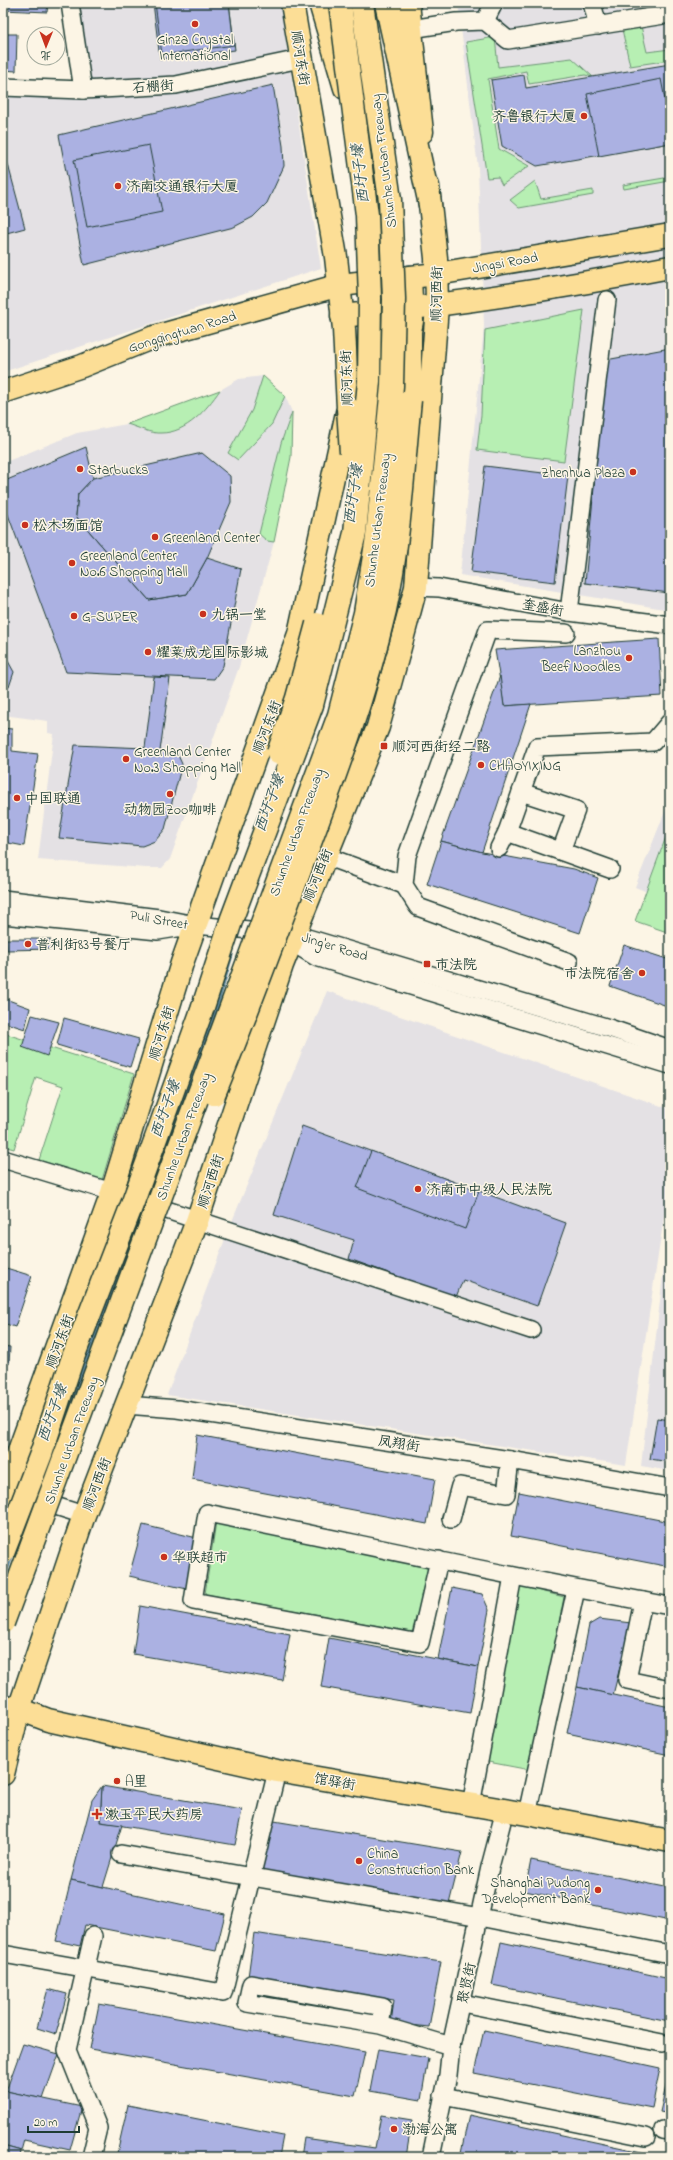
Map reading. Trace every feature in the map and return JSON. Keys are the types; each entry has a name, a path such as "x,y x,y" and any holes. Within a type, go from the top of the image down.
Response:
{"main road":[{"name":"顺河东街","path":"4,1491 112,1192 195,925 299,634 348,408 340,285 300,59 292,3"},
{"path":"320,3 357,127"},
{"name":"Shunhe Urban Freeway","path":"3,1553 41,1454 72,1360 137,1202 232,918 312,704 355,532 369,381 370,298 367,216 357,127 340,3"},
{"name":"Shunhe Urban Freeway","path":"3,1623 339,715 365,613 377,538 392,386 394,299 390,200 362,3"},
{"path":"386,3 430,205"},
{"name":"顺河西街","path":"3,1774 11,1708 197,1221 282,965 378,727 416,587 437,306 437,274 408,3"},
{"name":"Jingsi Road","path":"340,285 437,274 670,234"},
{"path":"342,316 437,306 514,295 670,267"},
{"name":"顺河西街","path":"406,277 412,309 410,400 411,506 416,587"},
{"name":"Gongqingtuan Road","path":"3,392 82,366 154,337 340,285"},
{"path":"146,1235 193,1143 236,1041 352,731 385,608 397,531 410,400"},
{"path":"137,1202 176,1049 227,895 297,698 344,519 352,450 348,408"},
{"name":"馆驿街","path":"11,1708 48,1720 277,1771 505,1810 670,1841"}],"street":[{"path":"70,3 83,90"},
{"path":"485,21 494,3"},
{"path":"592,3 598,26"},
{"path":"411,29 456,22 485,21 508,40 670,14"},
{"name":"石棚街","path":"3,87 83,90 176,85 300,59"},
{"path":"569,612 607,300"},
{"name":"奎盛街","path":"416,587 438,588 569,612 670,625"},
{"path":"566,633 488,630 407,856 404,884 418,907 569,962"},
{"path":"499,848 507,832 537,747 653,742 670,722"},
{"path":"521,792 576,810 561,851"},
{"path":"507,832 610,869"},
{"path":"325,856 404,884"},
{"name":"Puli Street","path":"3,899 152,917 195,925"},
{"name":"Puli Street","path":"3,915 158,931 195,925"},
{"path":"195,925 294,934"},
{"name":"Jing'er Road","path":"294,934 609,1028 670,1049"},
{"name":"Jing'er Road","path":"294,934 298,946 316,957 670,1065"},
{"path":"3,1159 112,1192 137,1202 531,1330"},
{"name":"凤翔街","path":"126,1405 177,1409 510,1460 670,1488"},
{"path":"451,1519 460,1486 506,1494 510,1460"},
{"path":"4,1491 84,1515"},
{"path":"440,1560 420,1643 193,1601 207,1512 440,1560 576,1589 670,1606"},
{"path":"472,1805 513,1576"},
{"path":"527,1814 576,1589"},
{"path":"643,1601 627,1680 670,1689"},
{"path":"3,1954 223,1993 277,1771"},
{"name":"聚贤街","path":"431,2157 451,2046 505,1810"},
{"path":"121,1854 250,1878 480,1917 670,1954"},
{"path":"91,2157 98,2128 67,2050 94,1936"},
{"path":"380,2026 382,2007 251,1984 247,2003 380,2026 451,2046"},
{"path":"462,2003 662,2043"},
{"path":"443,2096 646,2137"}],"shaded area":[{"path":"64,3 280,3 321,268 3,372 3,97 75,96"},
{"path":"458,3 670,3 670,610 460,575 484,326 478,168"},
{"path":"263,376 285,396 292,412 291,457 274,542 239,667 170,859 162,868 38,860 54,734 48,733 48,721 3,715 3,463 77,433 127,424 220,390 239,379"},
{"path":"670,799 670,901 635,887"},
{"name":"济南市中级人民法院","path":"327,991 670,1109 670,1177 626,1465 167,1395 228,1231"},
{"path":"670,1214 670,1471 641,1466"}],"green space":[{"path":"641,26 647,52 670,49 670,60 630,66 622,29"},
{"path":"495,37 498,67 572,58 593,77 585,75 529,84 526,71 488,79 499,149 529,166 502,185 498,177 487,178 466,42"},
{"path":"670,177 670,181 624,189 623,185"},
{"path":"535,181 541,199 593,190 593,195 519,208 510,200"},
{"path":"584,310 564,461 477,450 481,415 485,330"},
{"path":"263,376 285,396 272,424 238,460 228,453 252,410"},
{"path":"220,390 209,405 195,419 179,429 170,432 157,433 127,424"},
{"path":"292,412 291,457 274,542 267,541 259,534 281,443"},
{"path":"670,826 670,933 635,921"},
{"path":"3,1033 134,1074 102,1180 39,1160 63,1086 36,1077 14,1149 3,1146"},
{"path":"216,1522 431,1567 412,1632 205,1594"},
{"path":"520,1586 564,1597 530,1770 483,1761"}],"building":[{"path":"3,3 48,3 47,12 3,10"},
{"name":"Ginza Crystal International","path":"153,3 229,3 235,50 160,59"},
{"name":"Ginza Crystal International","path":"155,3 229,3 234,45 162,55"},
{"path":"3,34 17,34 16,71 3,70"},
{"name":"齐鲁银行大厦","path":"670,64 670,143 537,166 502,146 491,80 524,75 526,88"},
{"path":"661,79 670,125 670,143 599,156 587,94"},
{"path":"273,85 283,146 284,166 267,203 253,217 234,227 84,265 59,135"},
{"name":"济南交通银行大厦","path":"149,145 162,212 87,227 74,160"},
{"path":"3,146 25,228 3,234"},
{"name":"Zhenhua Plaza","path":"670,348 670,593 585,583 606,360"},
{"name":"Greenland Center No.6 Shopping Mall","path":"86,447 93,478 78,494 76,516 149,600 187,594 207,558 241,569 223,666 214,679 66,672 3,501 3,485 7,480"},
{"name":"Greenland Center","path":"202,453 230,476 231,502 207,558 187,594 149,600 76,516 78,494 93,478"},
{"path":"485,466 568,476 555,582 471,572"},
{"path":"659,639 662,696 504,706 495,650"},
{"path":"3,652 14,672 9,687 3,690"},
{"path":"500,676 504,706 531,704 482,852 441,841"},
{"name":"Greenland Center No.3 Shopping Mall","path":"154,677 170,678 160,751 177,753 182,764 165,829 155,841 142,846 59,838 75,745 145,748"},
{"name":"中国联通","path":"3,728 12,729 12,751 38,754 24,846 3,842"},
{"path":"441,841 482,852 574,869 598,878 580,933 427,884"},
{"name":"普利街83号餐厅","path":"6,939 50,939 51,949 7,950"},
{"name":"市法院宿舍","path":"624,945 670,960 670,1007 610,986"},
{"path":"3,998 30,1008 25,1029 3,1022"},
{"path":"32,1015 59,1022 47,1056 22,1047"},
{"path":"64,1018 139,1039 130,1067 57,1045"},
{"path":"302,1126 566,1223 537,1306 463,1280 456,1297 349,1259 354,1240 274,1215"},
{"name":"济南市中级人民法院","path":"371,1151 479,1191 465,1229 357,1188"},
{"path":"3,1267 32,1276 15,1327 3,1323"},
{"path":"3,1346 10,1347 9,1364 3,1363"},
{"path":"657,1418 670,1420 670,1462 650,1459"},
{"path":"197,1435 435,1479 427,1524 192,1479"},
{"path":"519,1492 670,1522 670,1567 511,1536"},
{"name":"华联超市","path":"143,1525 197,1538 187,1589 129,1576"},
{"path":"452,1588 482,1594 489,1610 478,1667 438,1659"},
{"path":"140,1606 290,1634 282,1680 133,1654"},
{"path":"599,1619 631,1623 613,1695 577,1687 589,1625"},
{"path":"329,1638 478,1667 470,1713 321,1687"},
{"path":"577,1687 670,1707 670,1755 567,1733"},
{"path":"102,1786 242,1810 235,1845 100,1822"},
{"path":"102,1786 100,1822 122,1825 103,1887 71,1880 92,1800"},
{"name":"China Construction Bank","path":"268,1820 462,1852 449,1904 256,1869"},
{"name":"Shanghai Pudong Development Bank","path":"531,1860 670,1888 670,1921 525,1891"},
{"path":"71,1880 225,1914 216,1951 85,1925 80,1946 56,1941"},
{"path":"254,1933 441,1962 429,2027 391,2023 394,2000 248,1977"},
{"path":"501,1942 670,1979 669,2021 492,1985"},
{"path":"48,1989 67,1994 56,2034 37,2028"},
{"path":"99,2004 365,2052 355,2096 90,2049"},
{"path":"484,2030 660,2068 652,2108 474,2073"},
{"path":"23,2044 59,2054 43,2099 6,2091"},
{"path":"378,2049 428,2058 421,2100 370,2091"},
{"path":"670,2073 670,2114 660,2112"},
{"path":"6,2091 82,2107 70,2150 24,2140 21,2151 3,2146 3,2103"},
{"path":"128,2105 283,2136 279,2157 136,2157 117,2153"},
{"name":"渤海公寓","path":"381,2115 412,2120 406,2157 301,2157 304,2138 375,2148"},
{"path":"469,2115 646,2153 645,2157 460,2157"},
{"path":"3,2146 21,2151 20,2157 3,2157"}],"waterway":[{"name":"西圩子壕","path":"360,67 368,139"},
{"name":"西圩子壕","path":"377,408 381,379 380,336"},
{"name":"西圩子壕","path":"148,1193 214,1013 231,955"},
{"name":"西圩子壕","path":"67,1410 137,1221"},
{"name":"西圩子壕","path":"3,1577 11,1556"}],"place":[{"name":"Ginza Crystal International","path":"195,24"},
{"name":"齐鲁银行大厦","path":"584,116"},
{"name":"济南交通银行大厦","path":"118,186"},
{"name":"Starbucks","path":"80,469"},
{"name":"Zhenhua Plaza","path":"633,472"},
{"name":"松木场面馆","path":"25,525"},
{"name":"Greenland Center","path":"155,537"},
{"name":"Greenland Center No.6 Shopping Mall","path":"72,563"},
{"name":"九锅一堂","path":"203,614"},
{"name":"G-SUPER","path":"74,616"},
{"name":"耀莱成龙国际影城","path":"148,652"},
{"name":"Lanzhou Beef Noodles","path":"629,658"},
{"name":"顺河西街经二路","path":"384,746"},
{"name":"Greenland Center No.3 Shopping Mall","path":"126,759"},
{"name":"CHAOYIXING","path":"481,765"},
{"name":"动物园Zoo咖啡","path":"170,794"},
{"name":"中国联通","path":"17,798"},
{"name":"普利街83号餐厅","path":"28,944"},
{"name":"市法院","path":"427,964"},
{"name":"市法院宿舍","path":"642,973"},
{"name":"济南市中级人民法院","path":"418,1189"},
{"name":"华联超市","path":"164,1557"},
{"name":"A里","path":"117,1781"},
{"name":"漱玉平民大药房","path":"97,1814"},
{"name":"China Construction Bank","path":"359,1861"},
{"name":"Shanghai Pudong Development Bank","path":"598,1890"},
{"name":"渤海公寓","path":"394,2129"}]}
